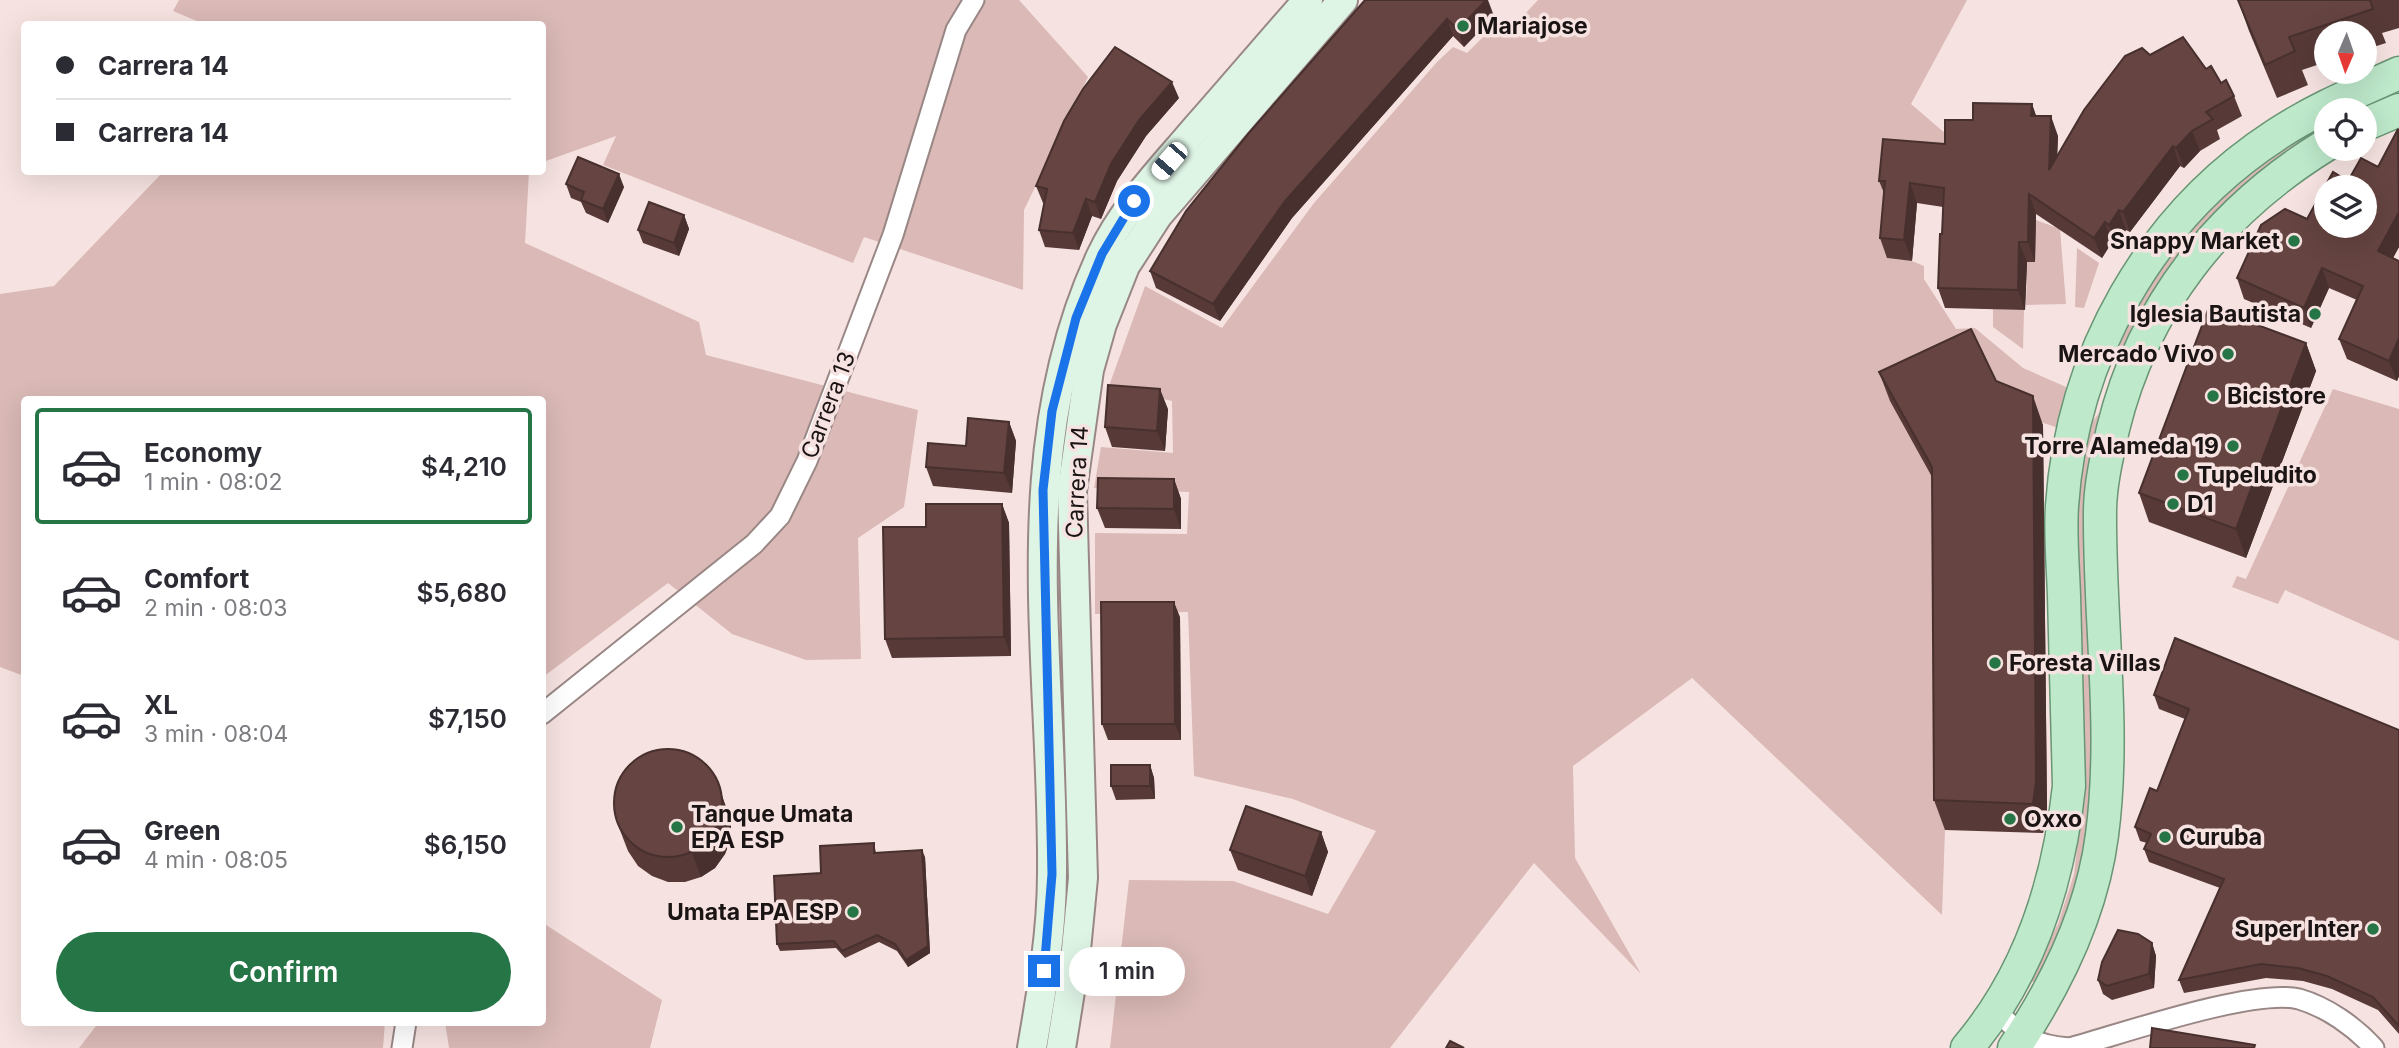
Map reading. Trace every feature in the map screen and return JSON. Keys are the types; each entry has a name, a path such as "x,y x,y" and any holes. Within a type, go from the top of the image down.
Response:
{"main road":[{"name":"Carrera 14","path":"1032,1048 1046,951 1052,874 1043,490 1052,411 1062,368 1076,318 1102,254 1134,201 1308,0"},
{"name":"Carrera 14","path":"1061,1048 1075,960 1083,878 1072,491 1088,370 1125,267 1158,215 1343,0"},
{"path":"1967,1048 1995,1010 2026,956 2045,910 2064,831 2069,786 2062,507 2070,447 2085,384 2104,336 2140,266 2191,208 2233,167 2276,135 2324,106 2399,73"},
{"path":"2377,119 2399,110"},
{"path":"2018,1042 2060,972 2081,923 2102,836 2107,788 2100,509 2107,454 2121,395 2138,351 2180,278 2255,195 2314,153"}],"street":[{"name":"Carrera 13","path":"546,711 754,544 780,516 807,461 893,235 956,30 974,0"},
{"path":"1995,1010 2018,1042 2070,1048 2257,997 2298,999 2328,1012 2362,1034 2374,1048"},
{"path":"402,1048 405,1026"}],"shaded area":[{"path":"179,0 1019,0 1088,77 1024,210 1023,290 864,237 853,263 603,165 616,136 546,161 546,21 197,21 173,11"},
{"path":"1538,0 1967,0 1911,104 1953,140 1924,162 1887,258 1912,261 1924,266 1924,279 1956,329 1975,328 2023,368 2066,387 2058,428 2007,410 1942,497 1945,830 1942,915 1692,678 1573,766 1575,858 1641,974 1534,863 1390,1048 1110,1048 1129,880 1233,881 1328,914 1376,831 1293,799 1194,776 1188,612 1095,614 1095,533 1187,534 1189,492 1094,488 1101,447 1173,453 1172,401 1109,386 1145,286 1222,328 1314,203 1437,62 1453,47 1467,53 1494,26 1507,33"},
{"path":"2314,125 2314,145 2128,341 2118,362 2107,363 2150,273 2239,176"},
{"path":"160,175 529,175 525,243 699,322 706,355 918,410 904,507 858,538 861,659 806,660 732,634 668,583 546,675 546,396 21,396 21,675 0,667 0,294 54,286"},
{"path":"2036,220 2060,229 2066,304 2026,305 2027,262 2035,262"},
{"path":"2077,248 2099,263 2084,308 2075,307"},
{"path":"1993,309 2024,310 2023,349 1993,327"},
{"path":"2333,389 2399,409 2399,641 2285,590 2278,604 2232,587 2237,576 2246,579"},
{"path":"2099,413 2083,503 2095,761 2091,826 2067,927 2037,982 2033,982 2028,977 2058,924 2074,874 2080,822 2072,502 2084,434"},
{"path":"546,925 662,1000 650,1048 449,1048 446,1026 546,1026"},
{"path":"96,1026 385,1026 383,1048 79,1048"}],"building":[{"path":"1365,0 1486,0 1458,30 1447,19 1285,201 1213,304 1150,271 1186,211 1248,134"},
{"path":"2238,0 2370,0 2373,9 2337,21 2314,21 2314,29 2289,37 2295,51 2265,65"},
{"path":"2183,37 2206,69 2211,66 2221,83 2226,80 2234,96 2206,112 2213,119 2192,131 2176,148 2173,146 2123,212 2119,210 2109,225 2105,222 2094,238 2029,194 2028,242 2019,242 2018,290 1938,288 1944,188 1910,183 1904,240 1880,238 1885,181 1879,181 1883,139 1945,144 1945,120 1973,120 1973,103 2032,104 2031,116 2051,116 2049,170 2084,110 2125,56 2142,48 2150,55"},
{"path":"1115,47 1172,82 1139,120 1111,164 1095,202 1086,199 1073,233 1039,230 1047,189 1036,186 1064,121 1083,89"},
{"path":"2398,129 2399,212 2378,251 2399,261 2399,338 2389,361 2339,339 2363,286 2322,268 2304,308 2237,278 2261,225 2285,209 2307,219 2314,206 2314,238 2377,238 2377,175 2351,175 2359,161 2367,161 2378,167"},
{"path":"578,157 619,174 603,209 581,200 584,192 566,184"},
{"path":"649,202 684,215 674,243 638,230"},
{"name":"Torre Alameda 19","path":"2209,307 2306,343 2236,529 2139,493"},
{"name":"Foresta Villas","path":"1971,329 1996,381 2033,396 2036,781 2033,804 1934,800 1932,467 1879,372"},
{"path":"1108,385 1160,389 1157,431 1105,427"},
{"path":"968,418 1009,422 1004,473 926,467 928,443 966,446"},
{"path":"1098,478 1174,479 1174,509 1097,508"},
{"path":"926,504 1002,504 1004,637 885,639 883,527 926,527"},
{"path":"1101,602 1174,602 1175,724 1102,724"},
{"path":"2175,638 2399,730 2399,1026 2373,997 2327,976 2298,968 2261,964 2179,980 2224,879 2144,849 2151,834 2135,827 2150,788 2157,791 2189,709 2154,695"},
{"name":"Tanque Umata EPA ESP","path":"668,749 688,754 706,765 717,783 722,803 717,823 706,841 688,852 668,857 648,852 630,841 619,823 614,803 619,783 630,765 648,754"},
{"path":"1111,765 1150,765 1150,786 1111,786"},
{"path":"1246,806 1321,832 1305,876 1230,850"},
{"name":"Umata EPA ESP","path":"874,843 874,853 922,850 928,946 906,960 895,944 877,935 842,951 834,941 777,944 774,876 821,873 820,846"},
{"path":"2118,930 2138,934 2152,943 2149,974 2107,986 2098,980 2102,962"},
{"path":"2152,1028 2255,1045 2254,1048 2150,1048"},
{"path":"1450,1041 1464,1048 1446,1048"}],"place":[{"name":"Mariajose","path":"1463,26"},
{"name":"Snappy Market","path":"2294,241"},
{"name":"Iglesia Bautista","path":"2315,314"},
{"name":"Mercado Vivo","path":"2228,354"},
{"name":"Bicistore","path":"2213,396"},
{"name":"Torre Alameda 19","path":"2233,446"},
{"name":"Tupeludito","path":"2183,475"},
{"name":"D1","path":"2173,504"},
{"name":"Foresta Villas","path":"1995,663"},
{"name":"Oxxo","path":"2010,819"},
{"name":"Tanque Umata EPA ESP","path":"677,827"},
{"name":"Curuba","path":"2165,837"},
{"name":"Umata EPA ESP","path":"853,912"},
{"name":"Super Inter","path":"2373,929"}],"route":[{"path":"1044,971 1052,874 1043,490 1052,411 1076,318 1102,254 1134,201"}]}
